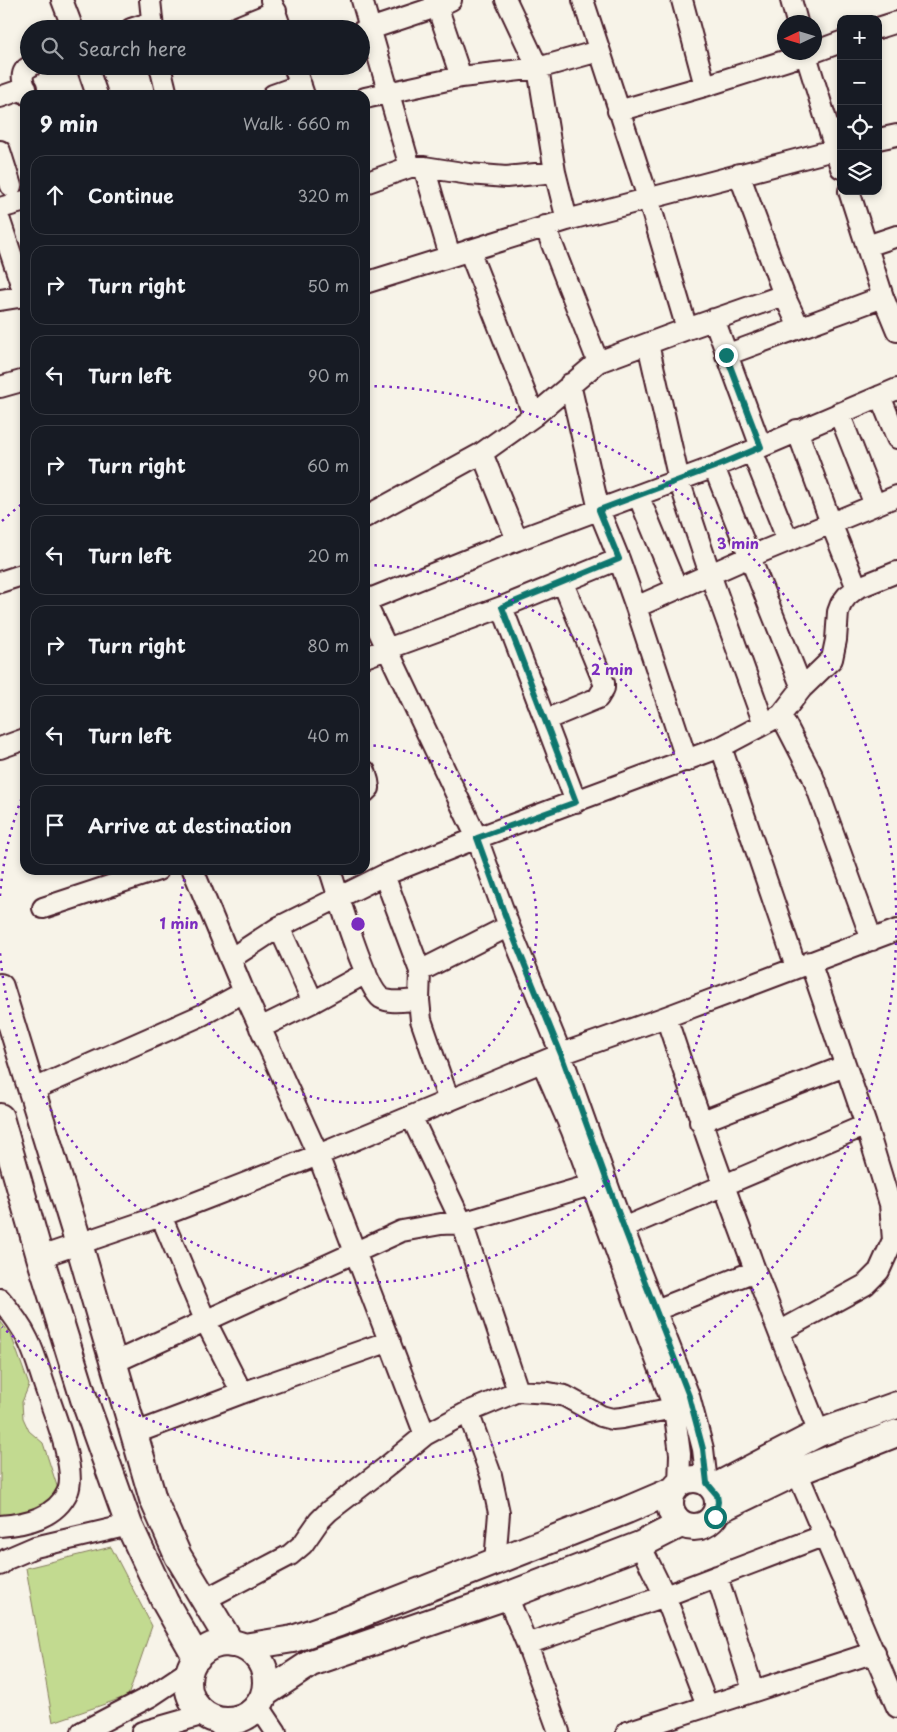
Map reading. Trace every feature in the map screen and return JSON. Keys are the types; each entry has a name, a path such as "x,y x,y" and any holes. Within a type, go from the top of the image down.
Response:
{"main road":[{"path":"0,987 79,1244 153,1499 178,1556 204,1600 238,1645 253,1654 260,1662 266,1683 261,1700"},
{"path":"0,1117 40,1257 84,1399 129,1525 193,1664"},
{"path":"713,1494 819,1433 897,1405"},
{"path":"713,1494 797,1472 897,1433"},
{"path":"676,1487 671,1497 672,1512 681,1524 696,1528 703,1526 715,1517 713,1494 693,1479 495,1562 293,1639 238,1645 218,1644 206,1650 193,1664 188,1683 191,1696 196,1706 214,1722 238,1720 250,1714 261,1700 311,1663 507,1596 640,1545 681,1524"}],"street":[{"path":"62,0 70,20"},
{"path":"362,0 365,20"},
{"path":"506,0 538,68 555,172 567,220"},
{"path":"583,0 598,51 648,198 686,329"},
{"path":"682,0 705,86"},
{"path":"791,0 795,15"},
{"path":"370,29 441,2 461,77"},
{"path":"142,20 153,11"},
{"path":"257,20 276,13"},
{"path":"882,27 897,22"},
{"path":"370,42 450,256"},
{"path":"822,49 837,43"},
{"path":"370,97 461,77 538,68 598,51"},
{"path":"618,111 788,60"},
{"path":"812,60 837,150"},
{"path":"22,75 26,90"},
{"path":"90,75 95,90"},
{"path":"162,75 166,90"},
{"path":"283,90 300,82"},
{"path":"0,97 20,93"},
{"path":"882,138 897,135"},
{"path":"0,150 12,186"},
{"path":"370,277 450,256 545,226 739,174 837,156"},
{"path":"370,181 417,167 498,177 555,172"},
{"path":"739,174 784,295 799,327"},
{"path":"850,195 883,298 897,332"},
{"path":"0,208 20,202"},
{"path":"0,221 20,281"},
{"path":"545,226 598,362"},
{"path":"868,246 897,236"},
{"path":"469,250 534,416"},
{"path":"370,514 482,453 534,416 598,362 784,295"},
{"path":"0,300 20,297"},
{"path":"726,355 883,298"},
{"path":"714,319 788,541"},
{"path":"648,344 679,480 710,574 772,719 813,777 872,940"},
{"path":"0,387 20,381"},
{"path":"570,384 599,510 636,607 687,761"},
{"path":"370,600 517,540 714,467 889,392 897,438"},
{"path":"839,413 875,505"},
{"path":"797,430 831,523 858,588"},
{"path":"482,453 517,540"},
{"path":"714,467 802,688"},
{"path":"638,495 676,589"},
{"path":"636,607 749,557 897,496"},
{"path":"370,655 502,607 619,559"},
{"path":"230,959 278,927 384,876 477,838 687,761 721,747 772,719 832,659 835,653 838,612 841,604 858,588 897,572"},
{"path":"0,582 20,576"},
{"path":"545,720 598,698 604,688 602,677 563,583"},
{"path":"502,607 576,802"},
{"path":"370,613 477,838 509,926 561,1054 624,1228 689,1396 713,1494"},
{"path":"0,748 20,741"},
{"path":"721,747 866,1125 890,1204 893,1240 887,1257 879,1271 865,1285 779,1332"},
{"path":"43,908 143,875"},
{"path":"195,875 244,992 318,1155 425,1434"},
{"path":"331,875 366,974 379,997 395,1001 418,1000"},
{"path":"384,876 420,971 418,1000 421,1020 449,1101"},
{"path":"420,971 509,926"},
{"path":"278,927 314,1002"},
{"path":"40,1257 161,1216 318,1155 561,1054 666,1017 897,930"},
{"path":"260,1028 366,974"},
{"path":"32,1090 202,1015 244,992"},
{"path":"666,1017 700,1122 755,1271 819,1433"},
{"path":"542,1062 572,1132 674,1408 680,1454 676,1487"},
{"path":"700,1122 844,1066"},
{"path":"411,1116 462,1223 518,1391"},
{"path":"624,1228 866,1125"},
{"path":"113,1364 402,1231 441,1224 462,1223 591,1185"},
{"path":"161,1216 206,1322 242,1394"},
{"path":"656,1310 755,1271"},
{"path":"0,1299 20,1325 30,1342 65,1446 69,1470 69,1489 63,1500 47,1514 37,1520 19,1525 0,1526"},
{"path":"133,1434 390,1341"},
{"path":"204,1600 290,1556 303,1544 329,1511 425,1434 468,1412 518,1391 565,1396 602,1416 612,1419 674,1408"},
{"path":"468,1412 491,1474 498,1513 495,1562"},
{"path":"797,1472 874,1652 892,1684 897,1706"},
{"path":"0,1565 7,1559 35,1547 129,1525"},
{"path":"527,1644 665,1596 825,1535"},
{"path":"640,1545 665,1596 707,1705"},
{"path":"717,1576 753,1690"},
{"path":"507,1596 527,1644 559,1732"},
{"path":"627,1732 874,1652"},
{"path":"82,1732 151,1696 193,1664"},
{"path":"261,1700 276,1732"},
{"path":"142,1732 214,1722"}],"green space":[{"path":"0,1321 11,1335 29,1385 22,1402 23,1418 29,1431 43,1443 57,1486 55,1498 34,1513 0,1518"},
{"path":"111,1547 152,1626 128,1696 53,1722 26,1568"}],"route":[{"path":"715,1517 718,1510 717,1495 707,1483 703,1449 689,1396 624,1228 561,1054 509,926 477,838 576,802 502,607 619,559 599,510 714,467 761,447 726,355"}]}
